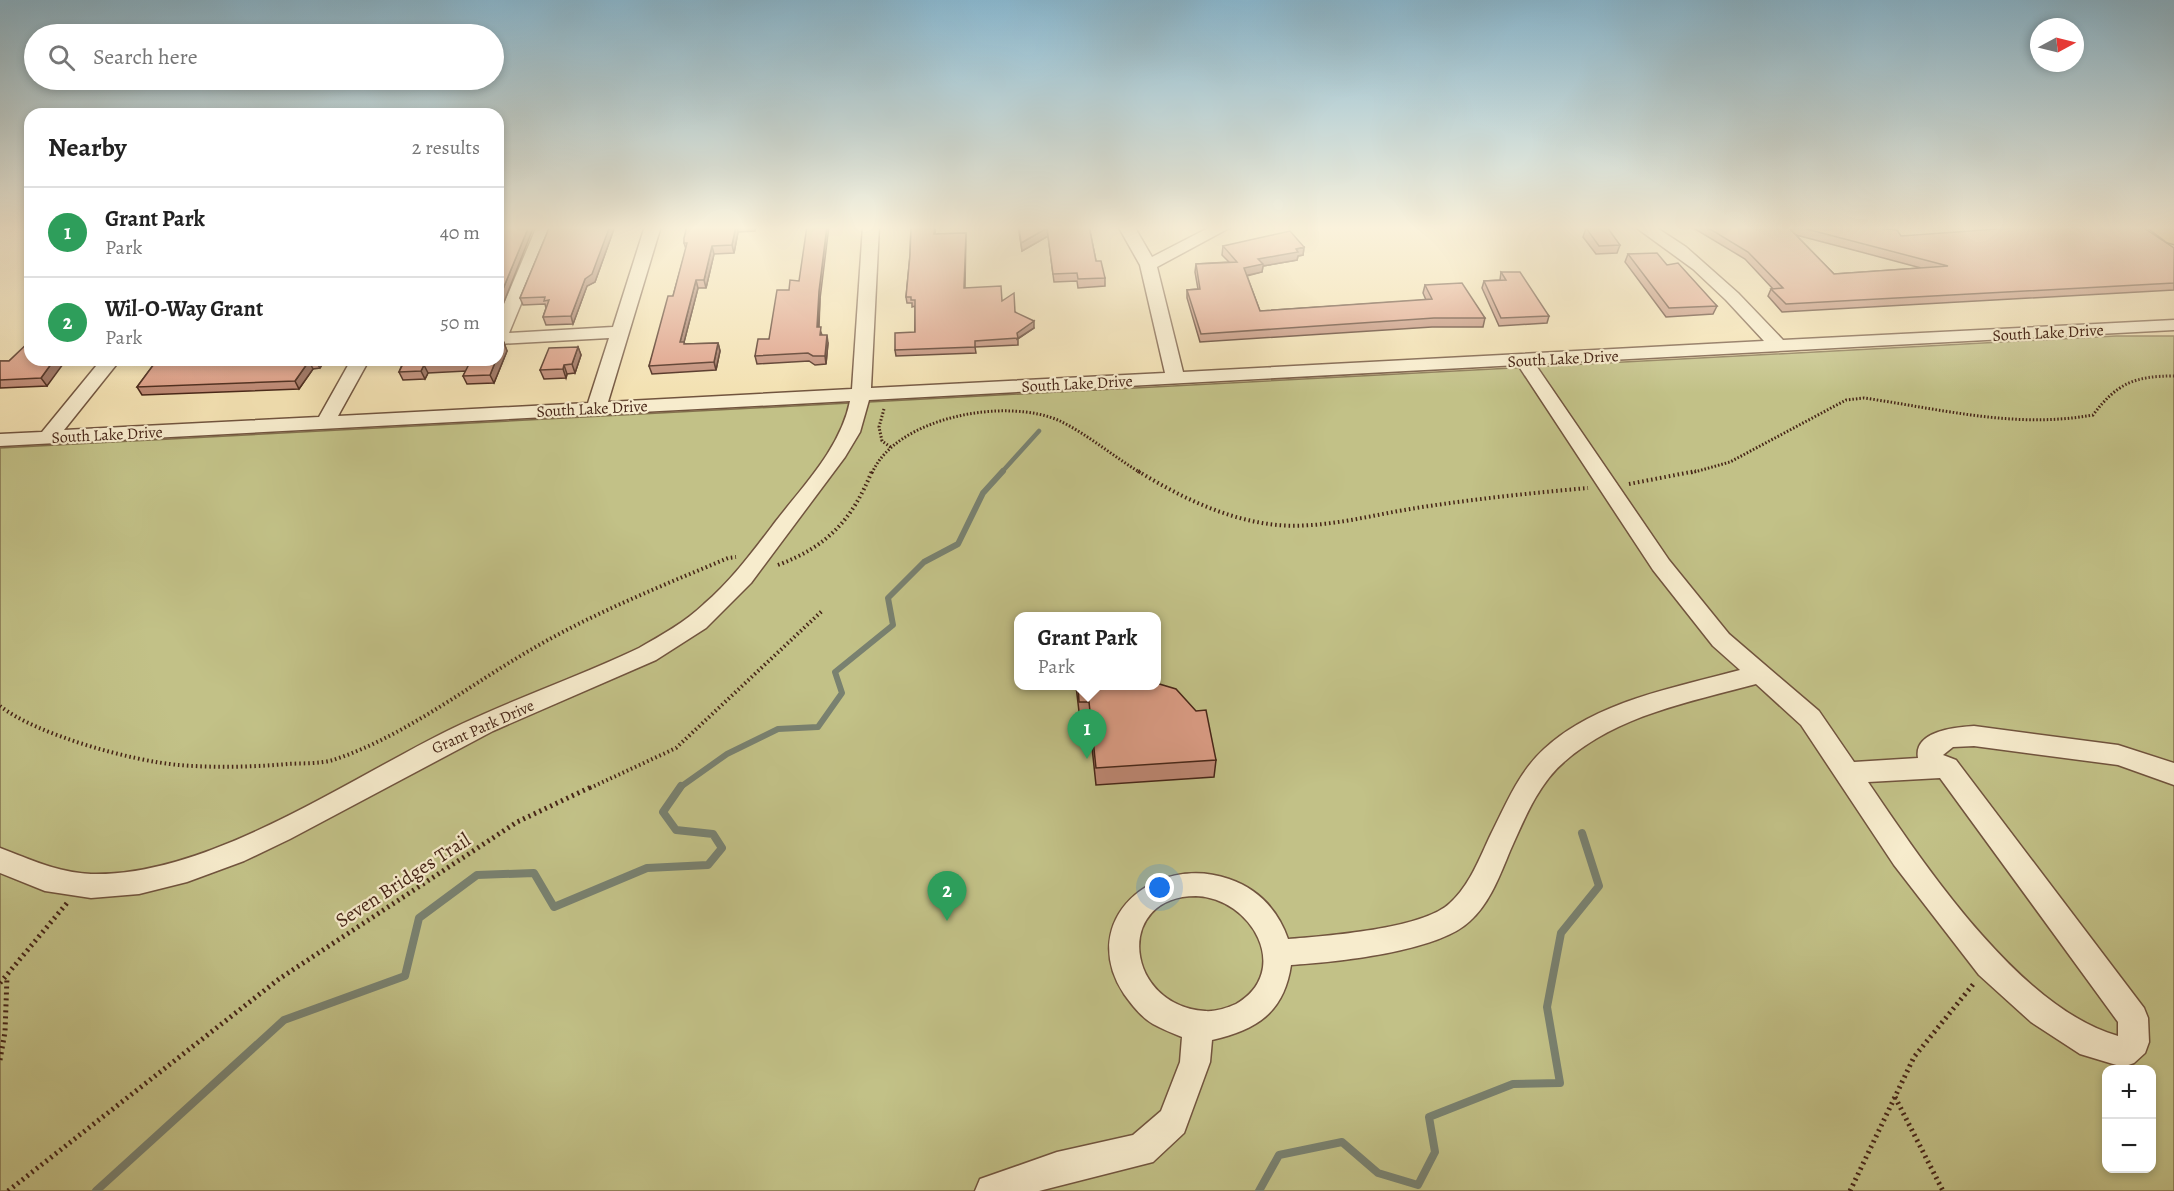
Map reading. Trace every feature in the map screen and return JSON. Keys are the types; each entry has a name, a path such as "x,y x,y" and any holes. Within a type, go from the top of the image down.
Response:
{"street":[{"path":"504,325 522,282"},
{"path":"596,409 636,282"},
{"name":"Grant Park Drive","path":"0,860 22,874 80,885 122,884 193,868 271,838 426,752 478,727 606,675 659,648 699,621 733,590 826,471 852,429 861,395 868,282"},
{"path":"1152,282 1175,378"},
{"path":"1716,282 1778,346"},
{"name":"South Lake Drive","path":"0,440 2155,328 2174,325"},
{"name":"South Lake Drive","path":"2155,328 2174,330"},
{"path":"504,339 621,332"},
{"path":"1524,361 1661,565 1721,640 1810,718 1847,773 1904,857 1989,965 2042,1012 2091,1043 2123,1052 2134,1042 2133,1018 1947,767 1847,773"},
{"path":"47,438 106,366"},
{"path":"325,423 357,366"},
{"path":"1277,953 1314,951 1407,933 1438,926 1456,916 1470,899 1493,860 1527,787 1553,757 1577,737 1586,730 1626,712 1760,674"},
{"path":"1933,768 1930,753 1940,740 1974,736 2118,755 2174,774"},
{"path":"1191,884 1215,886 1230,892 1257,910 1271,930 1277,953 1275,976 1265,998 1248,1015 1224,1024 1198,1026 1172,1020 1150,1005 1133,985 1125,962 1125,939 1132,918 1148,900 1167,889 1191,884"},
{"path":"992,1191 1057,1168 1141,1150 1173,1122 1195,1062 1198,1026"}],"path":[{"path":"1623,485 1676,477 1730,462 1846,400 1864,398 2014,420 2073,420 2093,415 2103,401 2123,383 2142,378 2174,376"},
{"path":"886,402 879,427 882,441 892,448"},
{"path":"772,565 778,566 797,559 816,548 837,531 854,511 879,459 911,434 955,418 1013,411 1045,415 1060,421 1173,493 1222,513 1259,523 1288,525 1470,499 1595,487"},
{"path":"0,706 10,714 58,736 113,752 178,765 249,766 330,761 360,750 399,730 528,651 597,613 728,558 741,558"},
{"name":"Seven Bridges Trail","path":"8,1191 279,979 517,822 676,748 822,611"},
{"path":"0,983 50,925"},
{"path":"1850,1191 1914,1057 1989,965"},
{"path":"0,1060 5,1032 7,976"},
{"path":"1895,1097 1943,1191"}],"shaded area":[{"path":"2116,336 2174,336 2174,1191 0,1191 0,448"}],"building":[{"path":"527,282 584,282 571,316 543,317 549,300 544,301 545,297 520,298"},
{"path":"677,282 696,282 680,342 684,344 718,343 714,362 649,366 668,296 673,296"},
{"path":"790,282 820,282 817,327 821,327 820,335 827,335 825,356 813,356 808,353 755,356 758,339 769,339 777,290 789,290"},
{"path":"907,282 964,282 964,288 1001,286 1002,301 1014,293 1015,312 1034,321 1017,333 1018,338 975,341 975,347 895,350 895,333 915,332 915,300 906,297"},
{"path":"1199,282 1249,282 1260,311 1432,299 1425,285 1462,283 1485,318 1434,318 1201,334 1187,290 1200,289"},
{"path":"1484,282 1526,282 1549,316 1501,318"},
{"path":"1649,282 1695,282 1717,306 1669,308"},
{"path":"1777,282 2174,282 1786,304 1771,289 1783,288"},
{"path":"24,347 24,366 50,366 41,378 0,380 0,361 9,361"},
{"path":"578,347 572,364 564,365 563,369 540,370 549,348"},
{"path":"153,366 306,366 295,381 137,387"},
{"path":"402,366 424,366 421,371 399,372"},
{"path":"468,366 494,366 490,375 463,376"},
{"path":"1161,684 1176,689 1196,711 1206,710 1216,760 1096,768 1089,702 1079,702 1078,690 1161,690"}],"waterway":[{"path":"1001,473 1039,431"},
{"path":"680,787 727,754 778,729 818,727 842,693 835,672 893,625 888,598 924,562 958,544 983,493 1003,471"},
{"path":"96,1191 284,1020 405,976 419,918 477,875 534,873 554,907 647,868 708,865 722,848 713,834 676,830 663,812 680,787"},
{"path":"1259,1191 1279,1155 1342,1142 1378,1173 1418,1185 1435,1152 1429,1117 1513,1084 1560,1083 1547,1007 1561,933 1599,886 1582,833"}],"place":[{"name":"Grant Park","path":"1087,759"},
{"name":"Wil-O-Way Grant","path":"947,921"}]}
